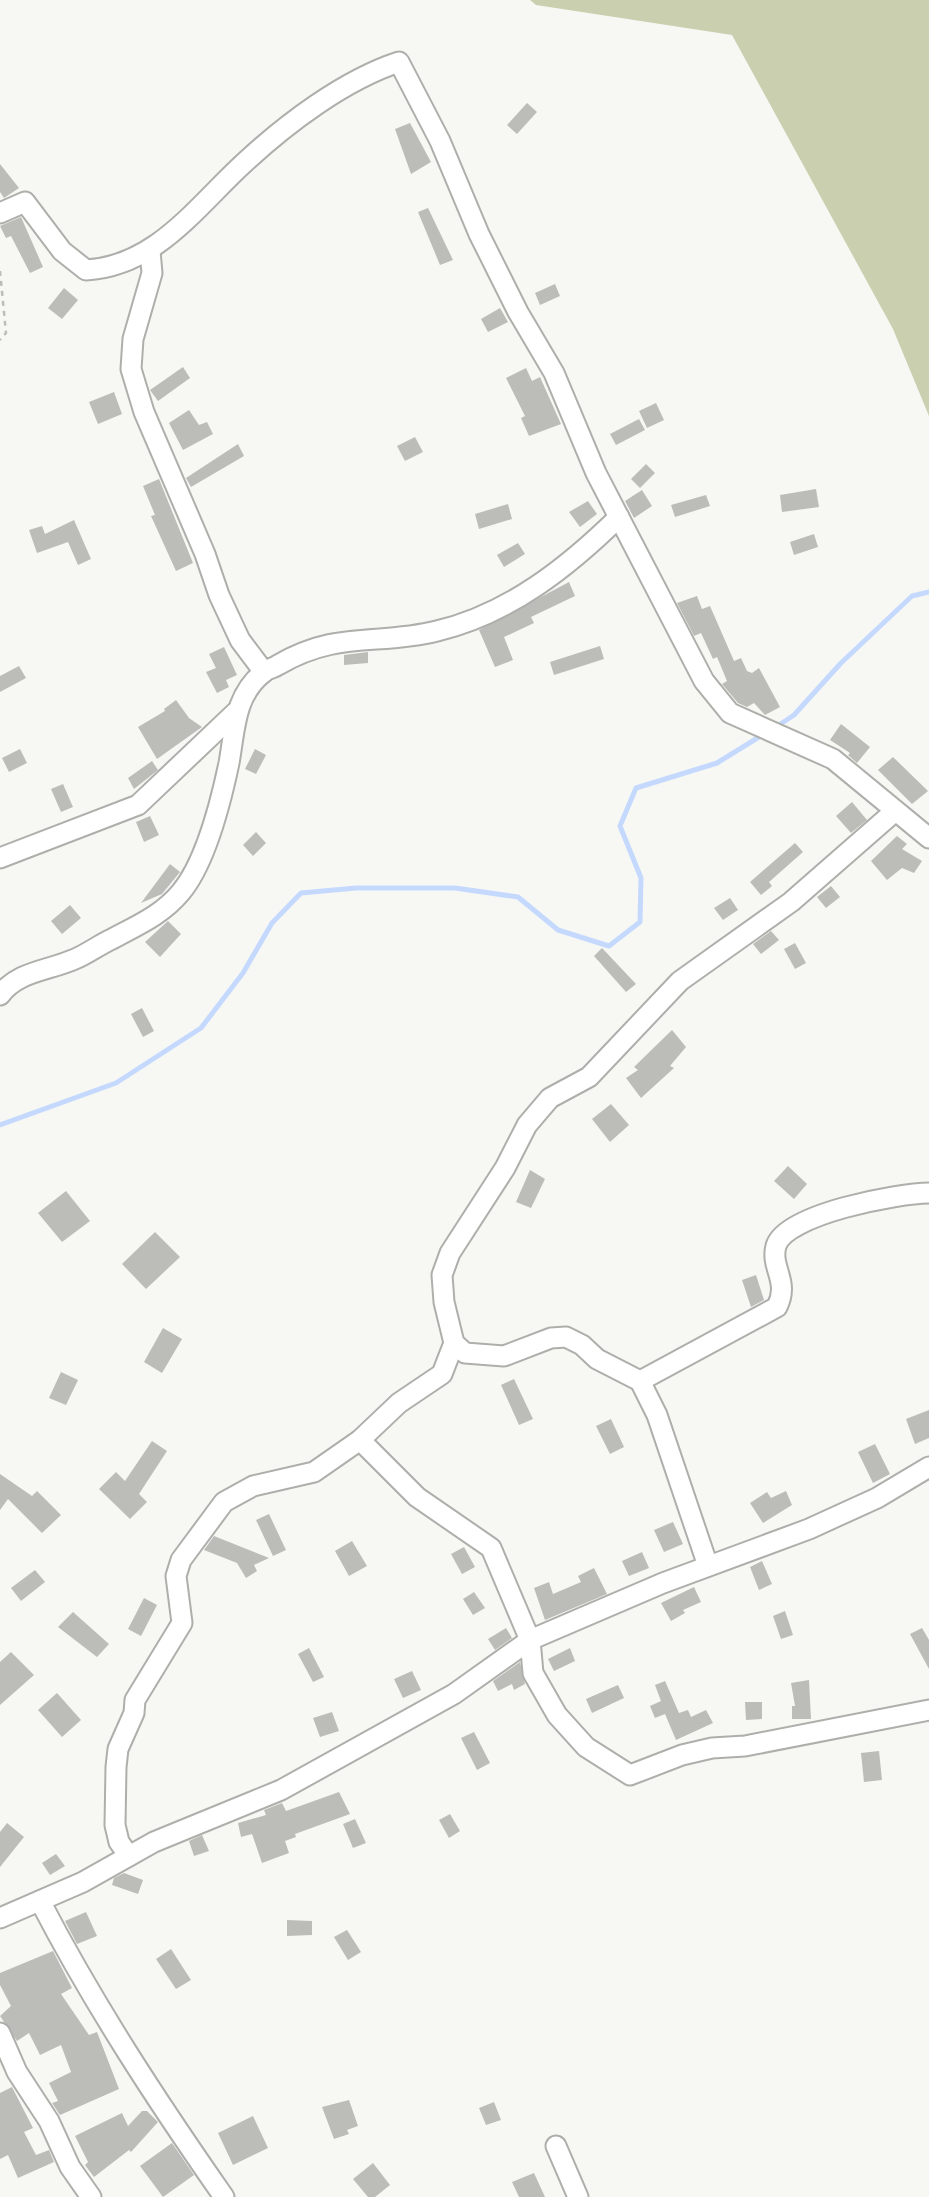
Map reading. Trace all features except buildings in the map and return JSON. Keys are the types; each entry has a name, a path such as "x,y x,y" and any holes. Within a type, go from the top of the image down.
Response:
{"street":[{"path":"0,213 25,202 62,251 86,270 110,269 150,251 191,216 245,163 301,117 351,82 399,62 440,141 479,234 512,301 554,373 596,473 704,681 730,713 833,760 863,781 894,811 929,838"},
{"path":"150,251 152,273 133,340 131,369 144,412 196,532 219,595 240,640 264,672"},
{"path":"0,995 10,982 75,959 150,921 181,892 198,865 216,811 229,763 236,712 244,696 264,672 308,649 336,641 437,631 480,616 533,589 569,564 619,517"},
{"path":"0,858 138,805 236,712"},
{"path":"708,1566 657,1415 640,1381 597,1359 582,1345 566,1337 551,1338 504,1356 465,1353 454,1343 444,1302 442,1275 450,1253 505,1168 527,1125 550,1098 589,1077 680,981 790,902 894,811"},
{"path":"640,1381 777,1307 783,1295 782,1278 774,1255 778,1241 788,1231 857,1205 904,1193 929,1193"},
{"path":"129,1856 119,1842 115,1825 118,1749 134,1713 135,1700 182,1623 176,1576 181,1560 225,1502 253,1486 314,1472 360,1440 399,1403 442,1374 454,1343"},
{"path":"360,1440 417,1497 491,1548 530,1640 533,1673 564,1725 586,1747 630,1774 682,1755 712,1748 746,1746 929,1710"},
{"path":"0,1918 40,1901 154,1842 281,1790 454,1693 530,1640 866,1503 929,1467"},
{"path":"40,1901 80,1978 154,2098 224,2197"},
{"path":"0,2033 18,2072 49,2121 70,2167 91,2197"},
{"path":"556,2146 578,2197"}],"path":[{"path":"0,271 6,333 0,340"}],"green space":[{"path":"530,0 929,0 929,416 893,329 732,35 536,5"}],"waterway":[{"path":"776,727 794,715 841,663 912,596 929,592"},
{"path":"0,1125 116,1083 201,1028 243,973 272,923 301,893 356,888 455,888 518,897 558,930 609,946 640,922 641,878 620,826 636,788 717,763 764,734"}]}
